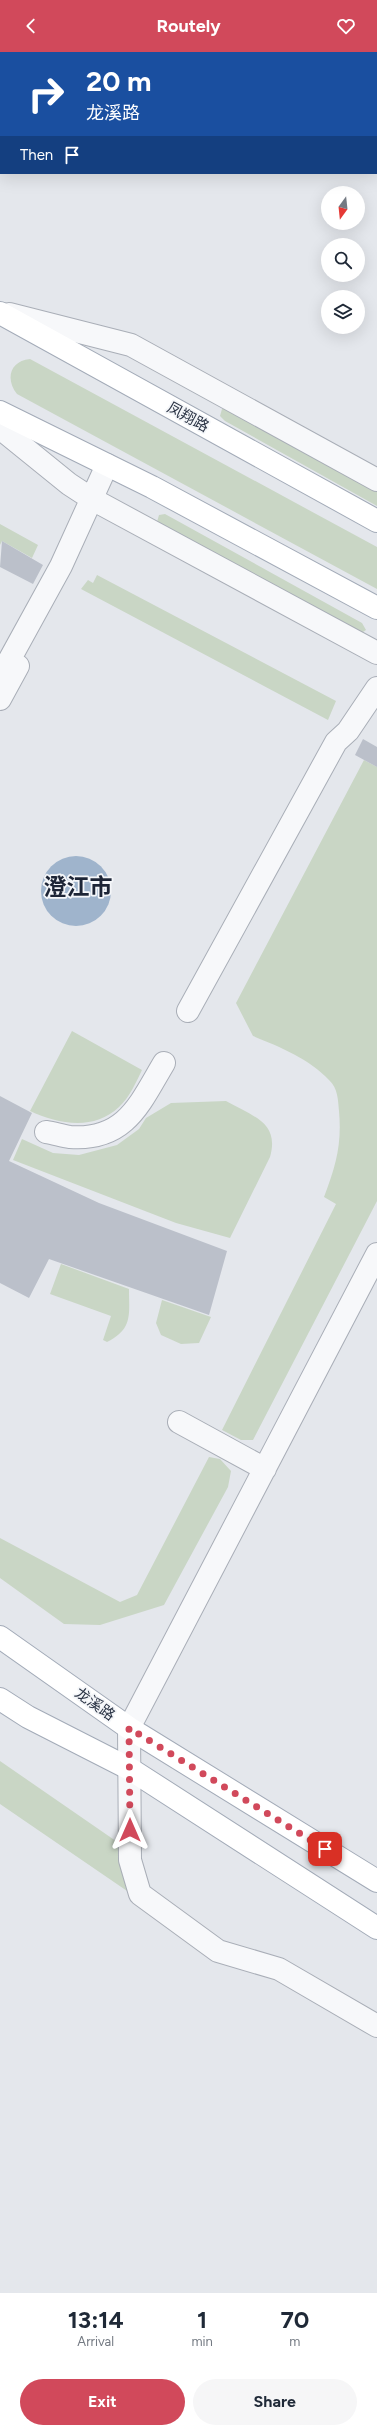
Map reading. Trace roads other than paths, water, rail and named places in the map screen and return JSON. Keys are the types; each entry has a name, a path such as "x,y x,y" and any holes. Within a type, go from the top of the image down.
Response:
{"main road":[{"name":"凤翔路","path":"0,312 377,521"},
{"path":"0,412 107,465 377,608"},
{"name":"龙溪路","path":"0,1637 129,1728 377,1881"},
{"path":"0,1700 28,1717 130,1769 377,1928"}],"street":[{"path":"0,312 131,345 377,480"},
{"path":"0,428 69,484 92,499 377,653"},
{"path":"0,677 58,572 107,465"},
{"path":"0,698 51,606 58,572"},
{"path":"194,1015 348,746 348,731 366,702 377,688"},
{"path":"46,1132 70,1137 93,1136 116,1129 136,1110 164,1063"},
{"path":"377,1254 129,1728 130,1860 140,1894 218,1951 279,1969 377,2026"},
{"path":"179,1422 265,1469"}],"water":[{"path":"69,856 83,856 96,862 105,871 111,884 109,904 101,916 83,926 69,926 56,920 47,911 41,898 41,884 47,871 56,862"}],"district":[{"name":"澄江市","path":"78,887"}]}
